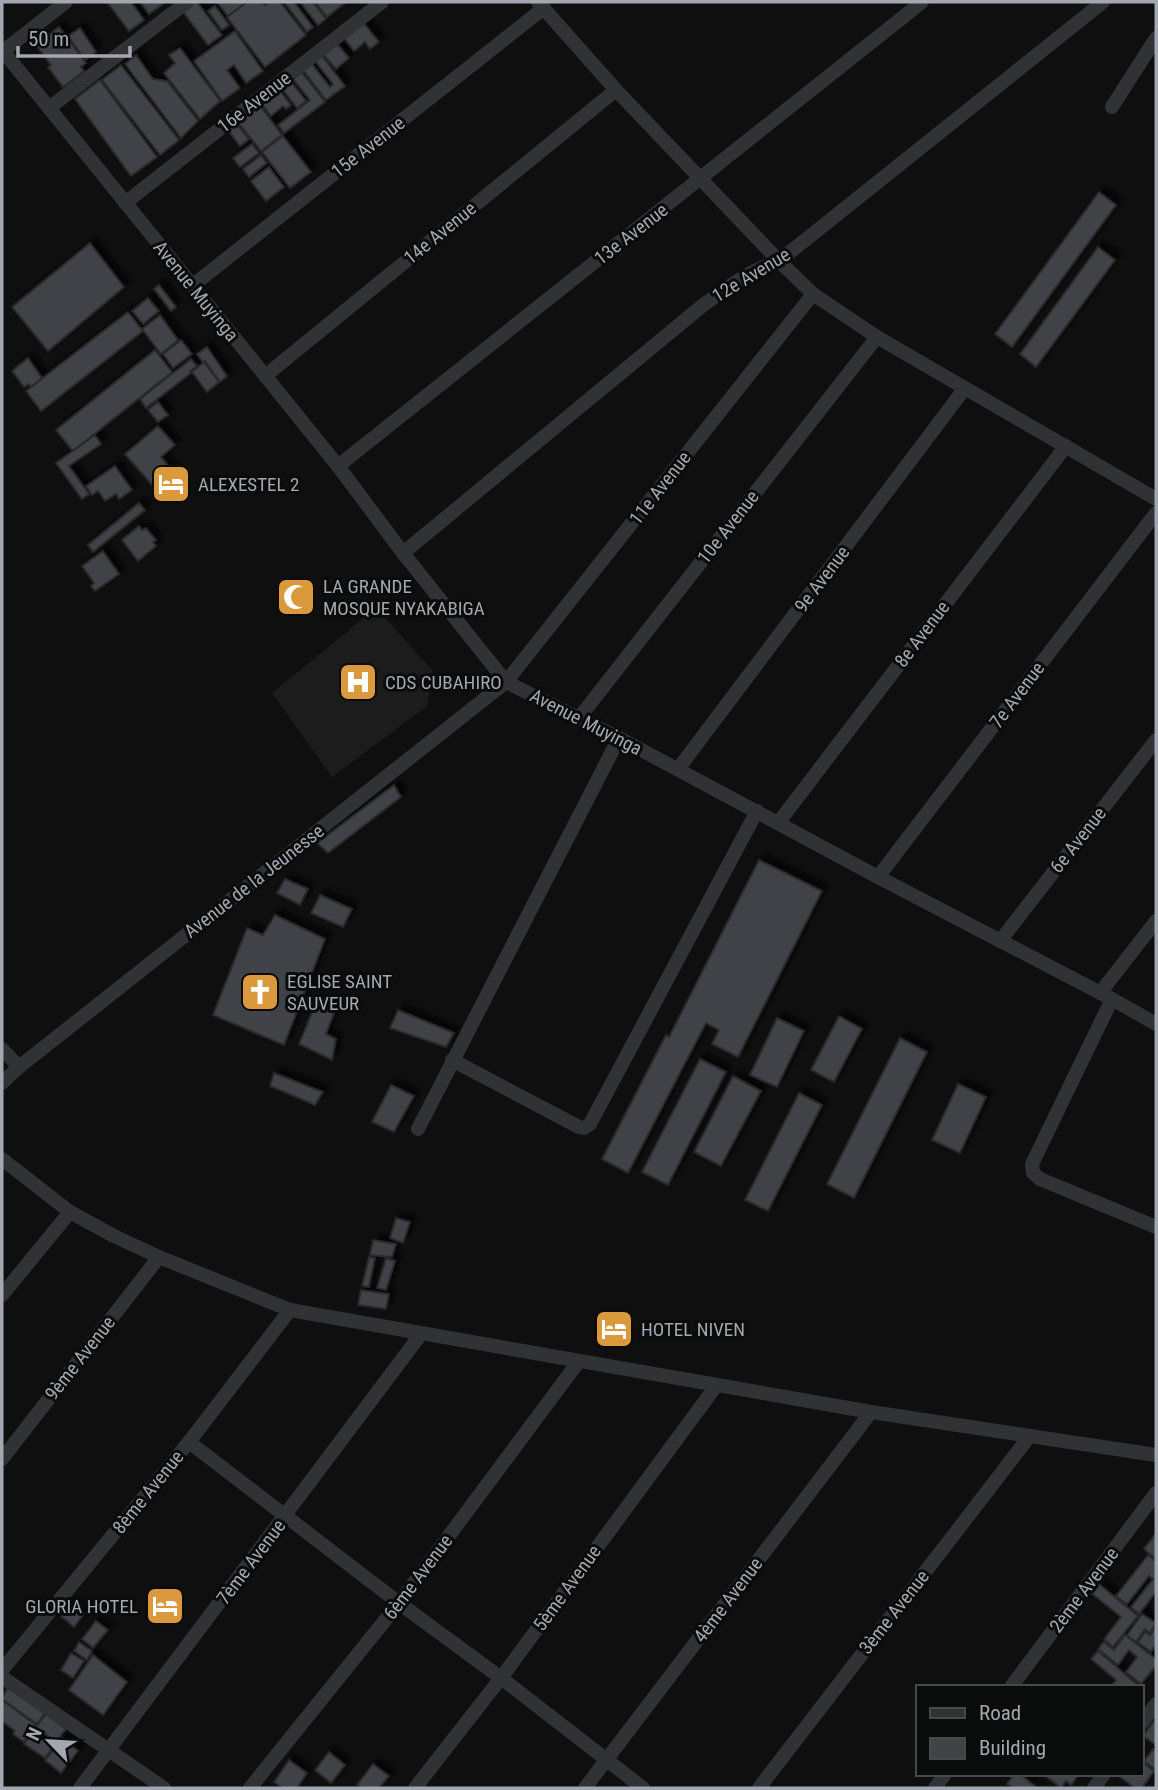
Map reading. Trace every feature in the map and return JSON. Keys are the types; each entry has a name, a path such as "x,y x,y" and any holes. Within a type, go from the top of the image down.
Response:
{"street":[{"path":"2,51 66,2"},
{"path":"50,108 187,2"},
{"name":"16e Avenue","path":"125,203 382,2"},
{"name":"13e Avenue","path":"338,466 922,2"},
{"name":"12e Avenue","path":"403,553 702,306 744,276 779,261 1103,2"},
{"path":"541,5 616,90 813,294 877,337 1156,499"},
{"name":"15e Avenue","path":"192,286 541,5"},
{"path":"1112,107 1156,38"},
{"name":"Avenue Muyinga","path":"2,51 338,466 403,553 506,681 678,769 1156,1024"},
{"name":"14e Avenue","path":"265,376 616,90"},
{"name":"11e Avenue","path":"506,681 813,294"},
{"name":"10e Avenue","path":"579,718 877,337"},
{"name":"9e Avenue","path":"678,769 965,388"},
{"name":"8e Avenue","path":"778,822 1066,446"},
{"name":"7e Avenue","path":"878,877 1156,513"},
{"name":"Avenue de la Jeunesse","path":"2,1083 506,681"},
{"path":"418,1129 619,738"},
{"name":"6e Avenue","path":"1000,941 1156,740"},
{"path":"452,1060 579,1128 590,1124 757,811"},
{"path":"1156,921 1106,996 1032,1164 1033,1172 1040,1179 1156,1227"},
{"path":"2,1049 19,1067"},
{"path":"2,1159 70,1212 114,1236 290,1310 871,1412 1156,1455"},
{"path":"2,1295 70,1212"},
{"name":"9ème Avenue","path":"2,1459 159,1257"},
{"name":"8ème Avenue","path":"2,1670 189,1441 290,1310"},
{"name":"7ème Avenue","path":"80,1788 421,1334"},
{"name":"6ème Avenue","path":"250,1788 399,1603 579,1360"},
{"name":"5ème Avenue","path":"415,1788 500,1678 716,1386"},
{"name":"4ème Avenue","path":"584,1788 871,1412"},
{"name":"3ème Avenue","path":"759,1788 1029,1437"},
{"path":"189,1441 643,1788"},
{"name":"2ème Avenue","path":"1012,1685 1156,1493"},
{"path":"2,1677 164,1788"},
{"path":"1144,1720 1156,1704"}],"shaded area":[{"name":"CDS CUBAHIRO","path":"376,608 433,671 427,706 332,777 272,693"}],"building":[{"path":"107,2 131,2 144,20 129,31"},
{"path":"140,2 166,2 149,14"},
{"path":"190,2 197,2 222,35 208,45 181,9"},
{"path":"217,2 247,2 228,16"},
{"path":"247,2 263,2 265,5 269,2 280,2 306,35 265,67 227,17"},
{"path":"284,2 294,2 313,27 307,32"},
{"path":"300,2 313,2 326,19 318,25"},
{"path":"315,2 346,2 327,17"},
{"path":"215,6 229,25 222,30 208,11"},
{"path":"359,17 379,42 370,49 365,42 354,51 340,33"},
{"path":"59,27 86,63 81,67 84,71 63,87 36,45"},
{"path":"80,28 96,52 85,60 68,36"},
{"path":"235,31 263,71 246,83 234,65 227,70 240,88 222,101 194,61"},
{"path":"334,40 349,58 336,69 321,52"},
{"path":"180,48 220,101 200,119 164,73 175,63 169,55"},
{"path":"319,52 345,86 326,100 300,66 308,59 330,87 333,84 312,57"},
{"path":"136,55 153,79 167,81 198,121 181,138 125,64"},
{"path":"121,65 179,140 160,155 102,80"},
{"path":"297,66 325,102 284,133 278,125 310,100 288,73"},
{"path":"286,75 306,101 297,108 277,82"},
{"path":"100,80 157,157 131,176 75,99"},
{"path":"277,87 291,105 286,109 283,106 271,116 257,98"},
{"path":"259,104 282,135 261,151 237,121"},
{"path":"235,122 249,139 240,146 227,129"},
{"path":"283,136 311,172 290,188 262,152"},
{"path":"252,144 259,153 240,167 233,158"},
{"path":"261,155 267,163 249,177 243,169"},
{"path":"269,167 284,187 266,201 251,181"},
{"path":"1099,192 1116,205 1012,347 995,334"},
{"path":"90,243 124,287 48,351 12,307"},
{"path":"1098,247 1115,260 1036,367 1020,354"},
{"path":"159,285 176,307 171,311 154,289"},
{"path":"148,298 159,311 143,324 132,311"},
{"path":"128,312 143,331 41,411 26,391"},
{"path":"160,315 178,340 161,354 142,329"},
{"path":"181,340 192,354 173,368 163,354"},
{"path":"207,347 227,376 220,382 197,354"},
{"path":"155,350 172,372 73,451 56,430"},
{"path":"28,358 42,378 31,387 29,384 24,387 12,371"},
{"path":"191,359 197,366 191,373 146,408 140,399"},
{"path":"204,362 219,382 207,392 192,372"},
{"path":"158,402 168,415 158,422 148,410"},
{"path":"158,426 175,445 161,457 179,479 161,495 125,454"},
{"path":"95,435 101,444 69,466 89,494 82,499 56,463"},
{"path":"115,466 132,490 119,499 116,494 105,501 98,491 92,495 86,486"},
{"path":"139,503 145,510 93,552 88,545"},
{"path":"139,526 142,530 146,528 156,540 153,542 156,546 138,561 122,540"},
{"path":"103,551 119,574 95,591 91,586 94,583 82,566"},
{"path":"394,785 401,797 328,853 317,843"},
{"path":"759,860 822,891 738,1057 712,1044 719,1030 706,1023 628,1173 602,1159 666,1035 669,1037"},
{"path":"285,879 308,889 300,905 277,893"},
{"path":"320,895 352,909 343,927 311,913"},
{"path":"275,915 325,939 284,1045 213,1015 247,928 263,935"},
{"path":"315,1005 334,1013 326,1034 336,1039 332,1060 299,1044"},
{"path":"398,1010 454,1033 446,1047 390,1028"},
{"path":"839,1016 862,1029 834,1082 811,1070"},
{"path":"777,1018 804,1031 777,1087 750,1075"},
{"path":"900,1038 927,1052 854,1198 827,1184"},
{"path":"700,1059 726,1072 668,1185 642,1172"},
{"path":"274,1073 323,1092 315,1105 270,1086"},
{"path":"733,1076 761,1091 721,1166 694,1152"},
{"path":"958,1084 986,1097 960,1153 932,1140"},
{"path":"391,1085 414,1096 394,1132 372,1122"},
{"path":"799,1093 822,1105 768,1211 745,1200"},
{"path":"396,1218 410,1222 403,1243 390,1238"},
{"path":"373,1240 396,1244 392,1257 370,1255"},
{"path":"369,1257 375,1258 369,1287 362,1286"},
{"path":"386,1258 395,1261 386,1290 377,1288"},
{"path":"361,1290 389,1294 386,1309 358,1305"},
{"path":"1156,1533 1156,1559 1144,1549"},
{"path":"1148,1555 1156,1561 1156,1592 1139,1614 1131,1607 1153,1579 1149,1576 1127,1604 1116,1596"},
{"path":"1099,1584 1138,1616 1113,1647 1104,1639 1121,1617 1091,1593"},
{"path":"71,1603 84,1614 74,1627 61,1616"},
{"path":"1142,1614 1156,1623 1150,1633 1145,1629 1136,1642 1127,1635"},
{"path":"96,1621 108,1630 93,1648 82,1639"},
{"path":"1156,1626 1156,1644 1151,1652 1138,1642 1145,1632 1150,1635"},
{"path":"1125,1635 1156,1659 1156,1669 1154,1668 1141,1684 1126,1672 1137,1657 1129,1650 1118,1665 1098,1649 1104,1642 1114,1650"},
{"path":"79,1642 92,1651 87,1660 74,1651"},
{"path":"1098,1651 1138,1685 1112,1685 1116,1680 1091,1659"},
{"path":"71,1653 84,1661 73,1678 61,1670"},
{"path":"93,1655 127,1682 103,1715 69,1690"},
{"path":"8,1687 45,1713 37,1724 2,1699"},
{"path":"2,1700 36,1725 24,1742 2,1721"},
{"path":"46,1714 66,1729 56,1742 36,1727"},
{"path":"1156,1718 1156,1745 1144,1735"},
{"path":"33,1732 53,1747 45,1758 24,1744"},
{"path":"63,1738 78,1751 61,1773 45,1760"},
{"path":"1153,1749 1156,1752 1156,1770 1144,1761"},
{"path":"329,1752 345,1765 331,1783 315,1770"},
{"path":"289,1760 307,1773 297,1788 283,1788 274,1782"},
{"path":"373,1764 389,1776 379,1788 362,1788 357,1785"},
{"path":"1144,1764 1154,1771 1142,1788 1135,1788 1120,1777 1144,1776"},
{"path":"1013,1776 1022,1776 1037,1788 1013,1788 1007,1784"},
{"path":"1046,1776 1078,1776 1071,1785 1066,1781 1061,1788"}],"place":[{"name":"ALEXESTEL 2","path":"171,484"},
{"name":"LA GRANDE MOSQUE NYAKABIGA","path":"296,597"},
{"name":"CDS CUBAHIRO","path":"358,682"},
{"name":"EGLISE SAINT SAUVEUR","path":"260,992"},
{"name":"HOTEL NIVEN","path":"614,1329"},
{"name":"GLORIA HOTEL","path":"165,1606"}]}
